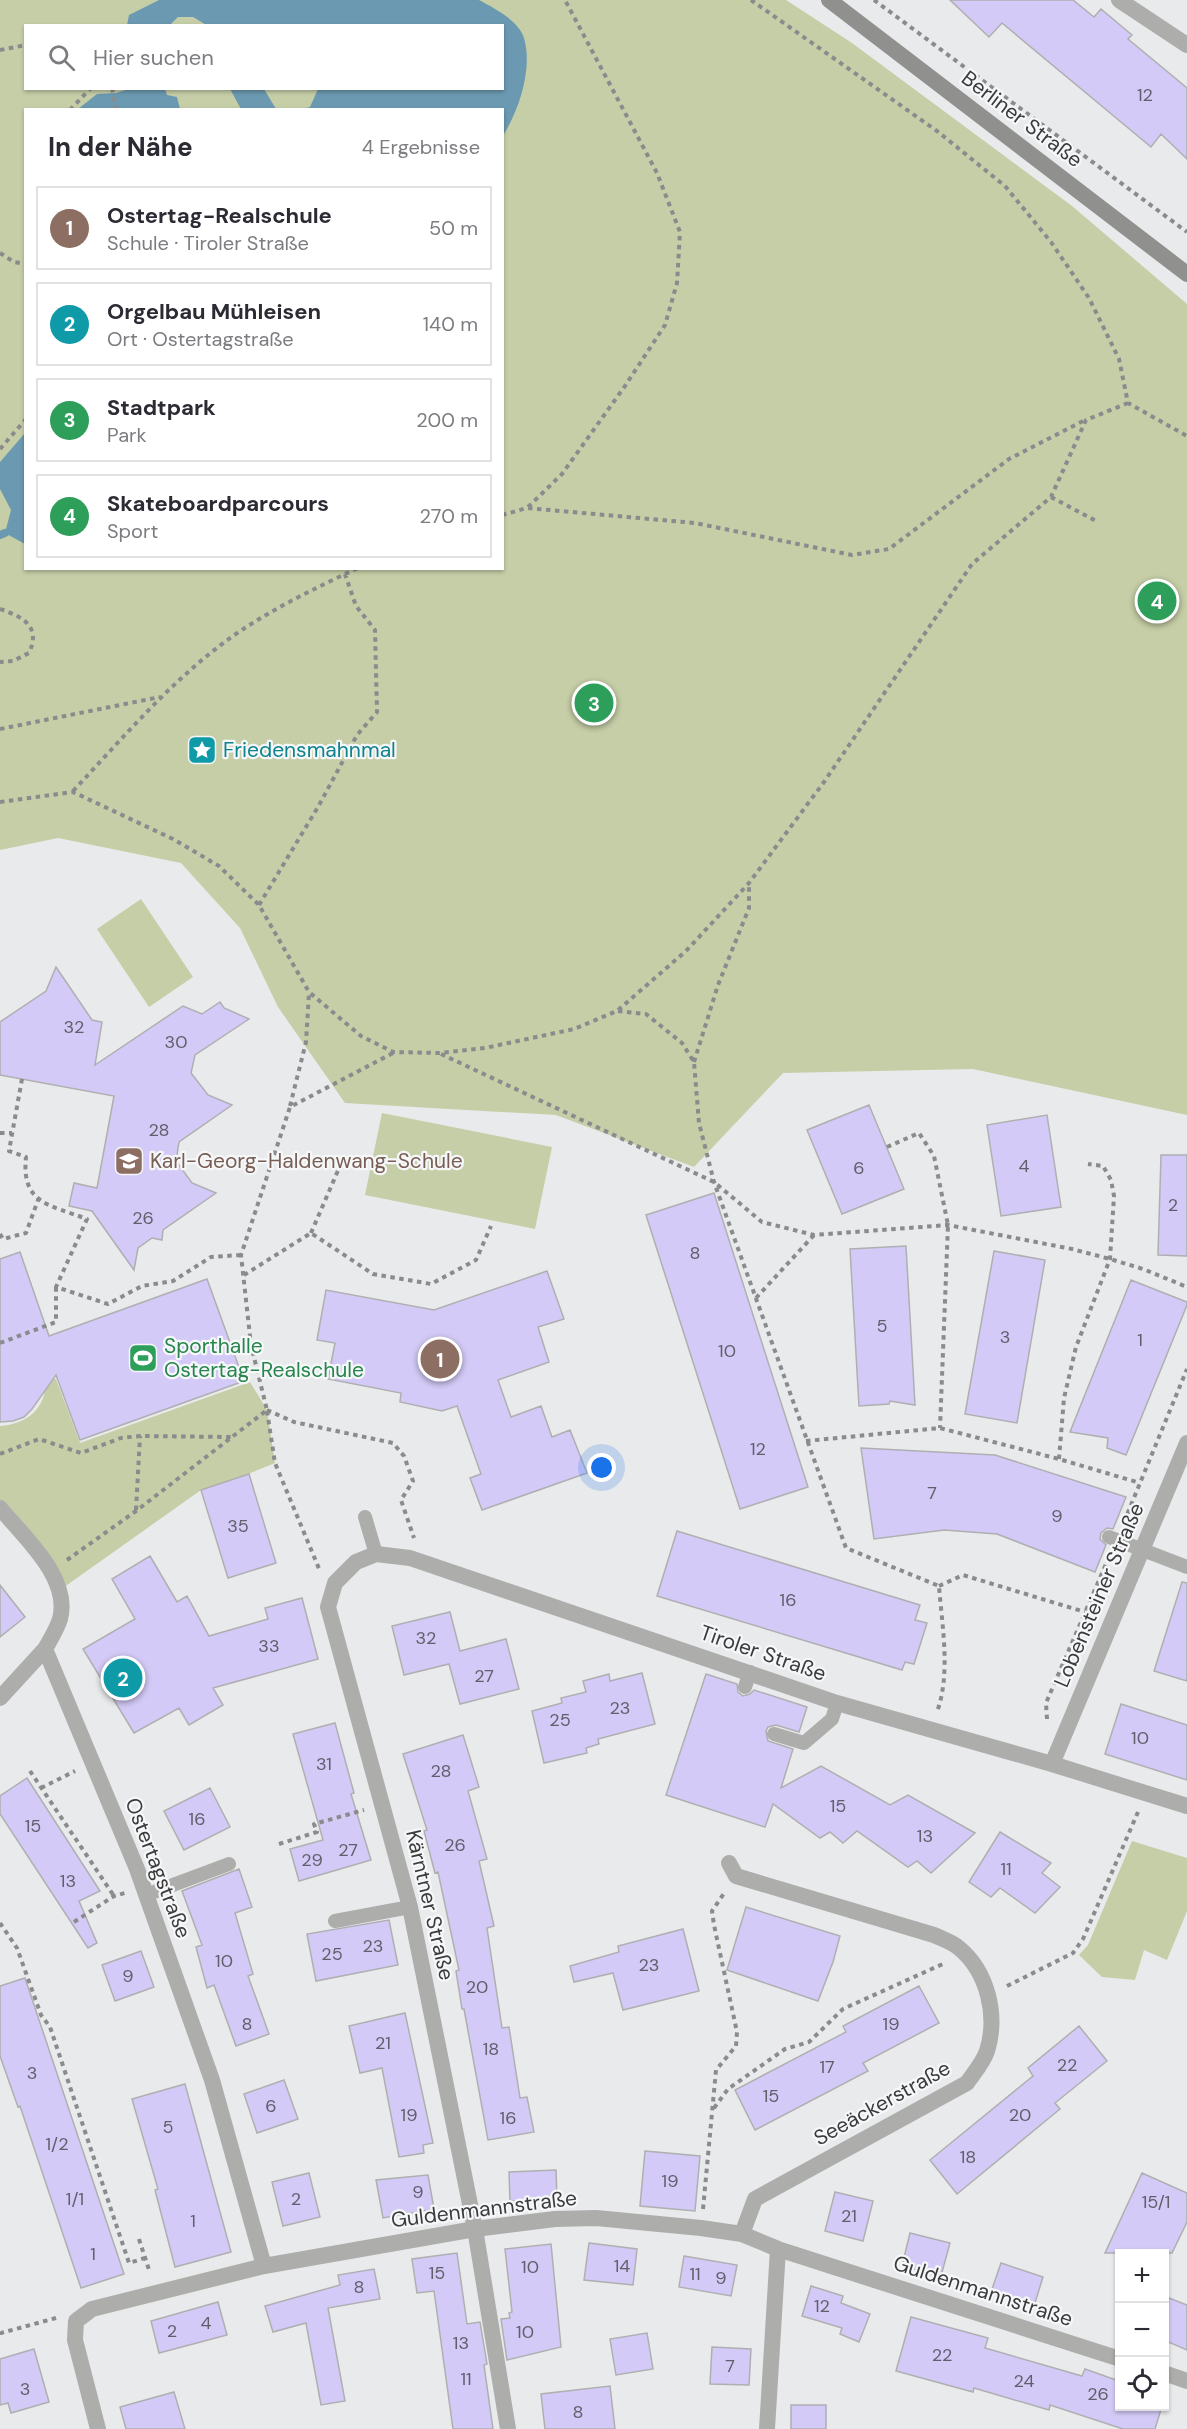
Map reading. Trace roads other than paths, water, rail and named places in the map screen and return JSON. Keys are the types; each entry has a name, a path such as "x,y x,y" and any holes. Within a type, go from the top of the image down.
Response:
{"main road":[{"name":"Berliner Straße","path":"829,0 1187,274"}],"street":[{"path":"1119,0 1187,45"},
{"name":"Lobensteiner Straße","path":"1052,1764 1187,1443"},
{"path":"0,1508 51,1571 60,1590 60,1619 45,1649 0,1698"},
{"name":"Tiroler Straße","path":"376,1554 410,1558 747,1679 1052,1764 1187,1806"},
{"name":"Kärntner Straße","path":"376,1554 356,1562 335,1583 328,1607 410,1906 475,2229 508,2429"},
{"name":"Ostertagstraße","path":"45,1649 145,1891 212,2080 264,2266"},
{"name":"Seeäckerstraße","path":"729,1863 736,1876 934,1935 957,1947 981,1976 989,1994 991,2032 986,2054 967,2083 755,2199 742,2234"},
{"name":"Guldenmannstraße","path":"98,2429 75,2340 76,2321 92,2309 264,2266 475,2229 555,2219 596,2218 742,2234 778,2249 1115,2358"},
{"path":"767,2429 778,2249"},
{"path":"1169,2375 1187,2380"}],"lane":[{"path":"365,1516 376,1554"},
{"path":"1109,1537 1143,1548 1187,1567"},
{"path":"774,1734 804,1743 832,1719 837,1703"},
{"path":"145,1891 229,1864"},
{"path":"335,1921 410,1906"}],"water":[{"path":"159,0 479,0 505,16 521,32 526,50 526,76 519,102 504,134 504,108 306,108 310,107 318,90 504,90 504,24 205,24 193,17 178,17 171,24 127,24 129,15"},
{"path":"126,90 165,90 167,95 177,97 180,108 79,108 97,94"},
{"path":"231,90 265,90 275,108 240,108"},
{"path":"24,434 24,543 5,533 11,510 0,489 0,462"}],"waterway":[{"path":"0,535 5,533"}],"place":[{"name":"Skateboardparcours","path":"1157,601"},
{"name":"Stadtpark","path":"594,703"},
{"name":"Friedensmahnmal","path":"202,750"},
{"name":"Karl-Georg-Haldenwang-Schule","path":"129,1161"},
{"name":"Sporthalle Ostertag-Realschule","path":"143,1358"},
{"name":"Ostertag-Realschule","path":"440,1359"},
{"name":"Orgelbau Mühleisen","path":"123,1678"}]}
